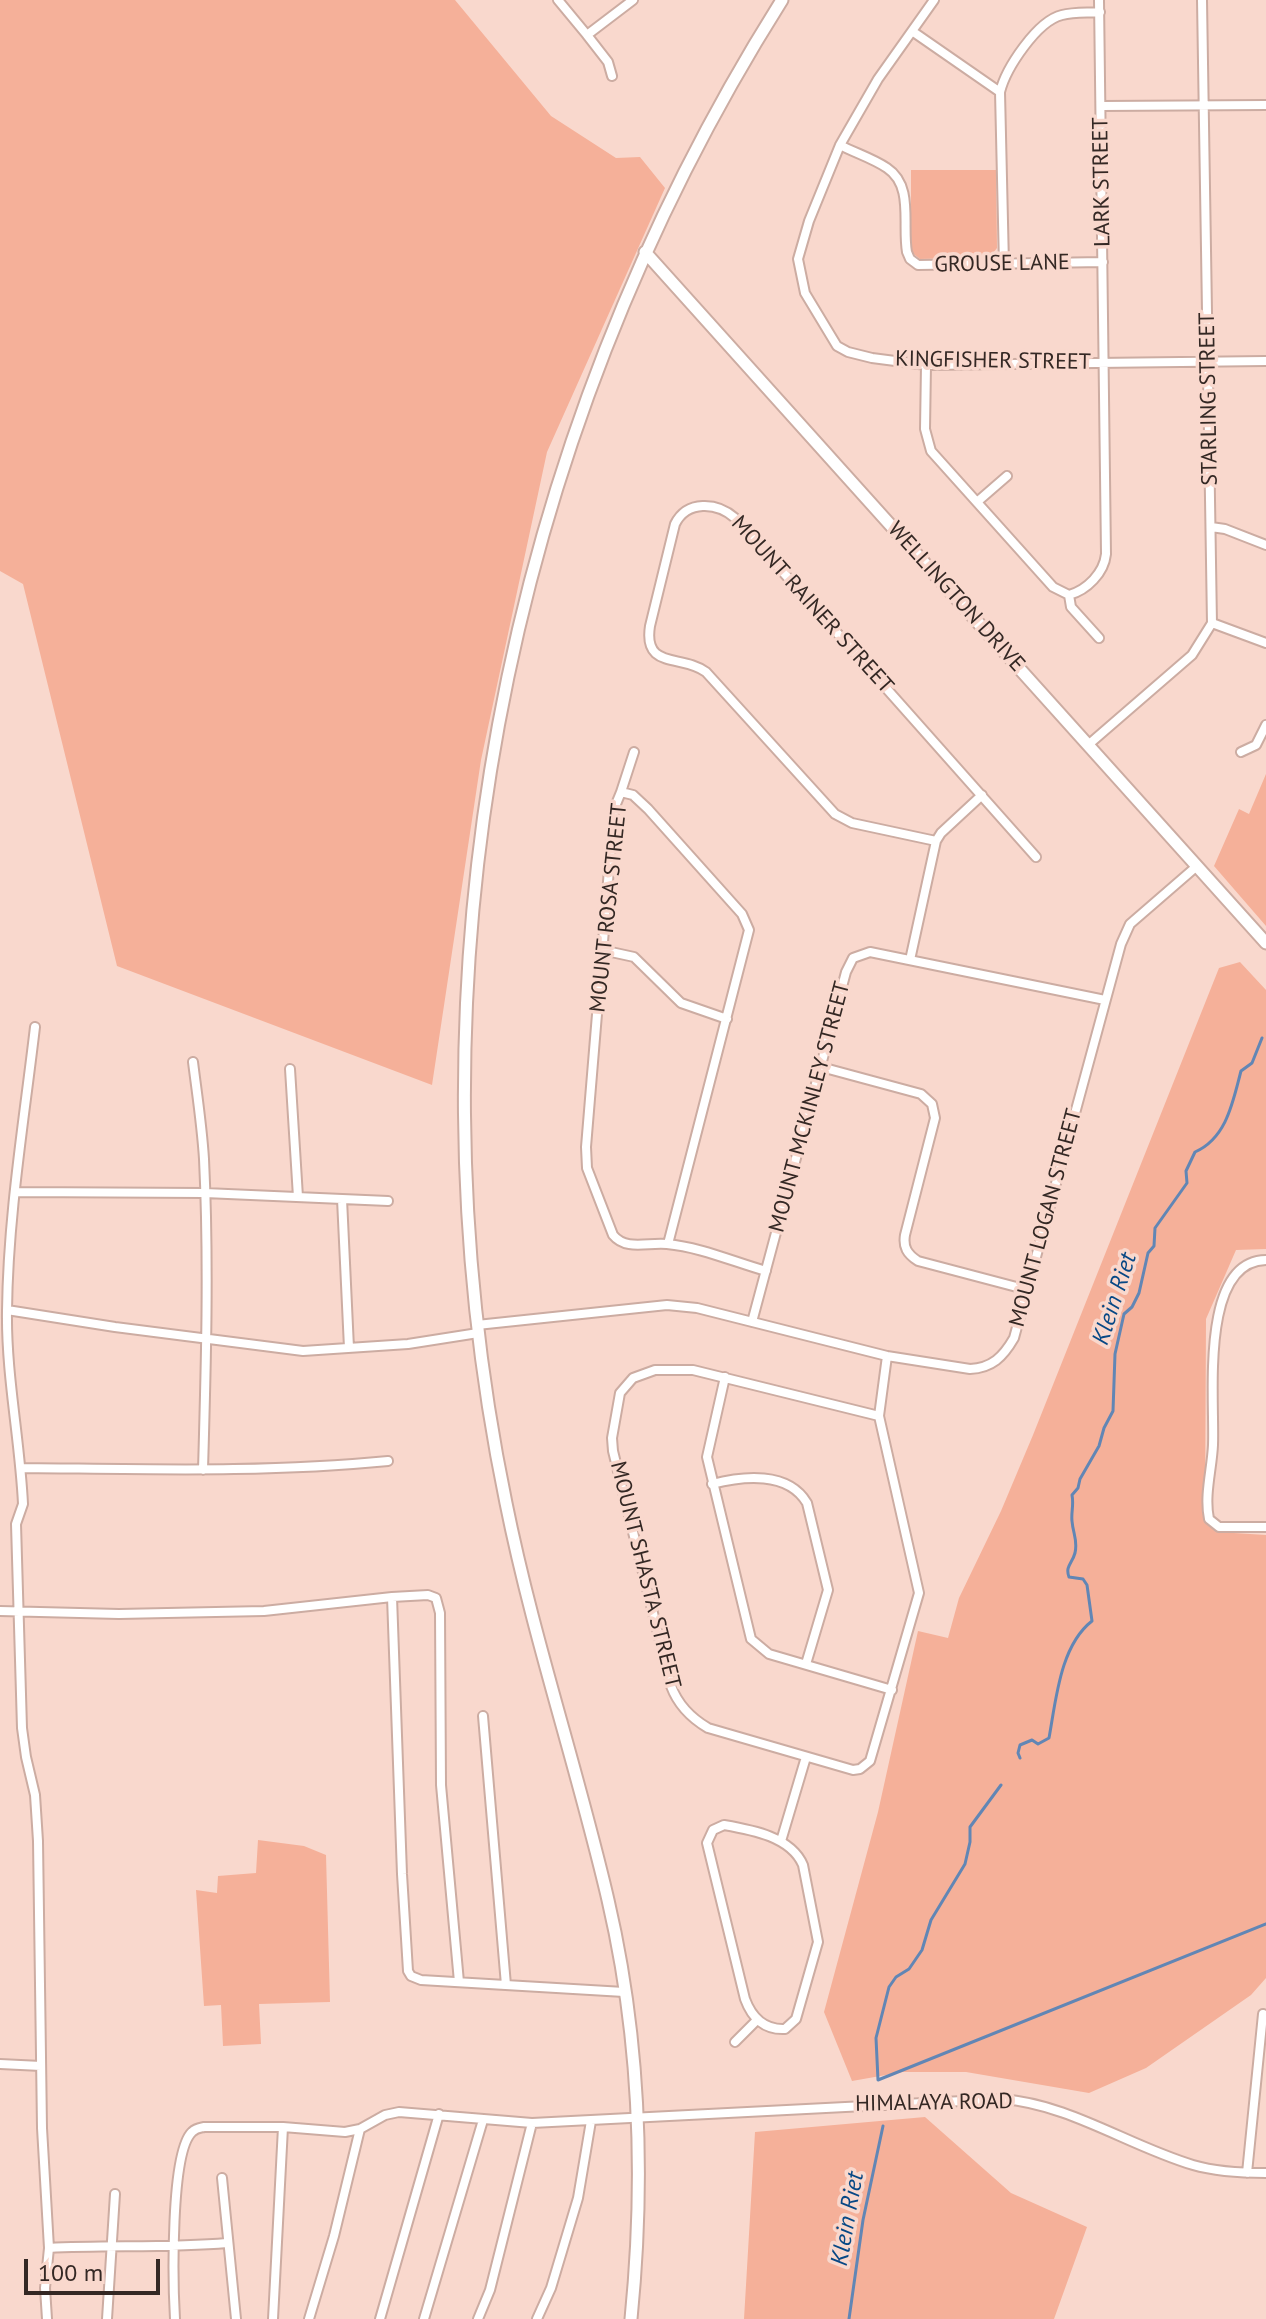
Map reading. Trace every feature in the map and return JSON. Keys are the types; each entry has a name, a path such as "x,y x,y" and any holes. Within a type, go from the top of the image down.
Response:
{"main road":[{"path":"631,2319 638,2231 638,2116 624,1992 609,1904 528,1602 507,1509 495,1451 478,1329 465,1152 466,1020 473,901 492,757 521,616 555,490 605,345 645,252 688,166 782,0"},
{"name":"WELLINGTON DRIVE","path":"645,252 1266,943"}],"street":[{"path":"558,0 608,62 612,76"},
{"path":"587,35 633,0"},
{"name":"KINGFISHER STREET","path":"934,0 878,79 840,145 801,245 799,275 805,293 841,350 872,358 926,365 1266,361"},
{"name":"LARK STREET","path":"1069,595 1080,592 1106,563 1099,0"},
{"name":"STARLING STREET","path":"1202,0 1212,623"},
{"path":"1004,265 1000,92 1005,75 1047,21 1061,15 1100,12"},
{"path":"912,31 1000,92"},
{"path":"1101,106 1266,105"},
{"name":"GROUSE LANE","path":"840,145 888,169 898,178 904,196 907,252 918,265 1103,262"},
{"path":"926,365 927,443 934,455 1053,587 1069,595 1071,607 1099,638"},
{"path":"977,502 1007,476"},
{"name":"MOUNT RAINER STREET","path":"936,841 852,823 835,814 706,672 654,652 648,642 650,626 678,517 688,510 707,505 729,512 1036,857"},
{"path":"1211,527 1225,529 1266,545"},
{"path":"1088,745 1192,655 1212,623 1266,643"},
{"path":"1241,752 1256,745 1266,725"},
{"path":"621,792 634,752"},
{"name":"MOUNT ROSA STREET","path":"668,1244 748,938 747,923 640,800 621,792 614,809 586,1147 587,1168 616,1239 629,1245 668,1244 766,1271"},
{"path":"910,960 936,841 982,795"},
{"name":"MOUNT LOGAN STREET","path":"7,1310 303,1351 408,1344 478,1329 658,1305 697,1308 887,1356 982,1369 1000,1359 1014,1338 1121,944 1130,924 1197,866"},
{"path":"602,950 634,957 681,1003 727,1019"},
{"name":"MOUNT MCKINLEY STREET","path":"752,1322 846,972 853,958 870,952 1105,1000"},
{"path":"35,1027 15,1192 7,1310 8,1358 23,1504 16,1524 22,1728 35,1795 38,1841 41,2066 49,2248 45,2288 47,2319"},
{"path":"193,1062 205,1193 207,1338 203,1470"},
{"path":"821,1067 921,1094 932,1104 935,1118 904,1242 909,1254 918,1261 1028,1290"},
{"path":"290,1069 298,1197"},
{"path":"15,1192 205,1193 388,1201"},
{"path":"342,1199 349,1348"},
{"path":"1266,1260 1253,1261 1241,1267 1216,1317 1213,1445 1208,1501 1209,1519 1219,1527 1266,1527"},
{"name":"MOUNT SHASTA STREET","path":"879,1416 681,1368 640,1373 620,1393 612,1438 613,1451 667,1671 683,1709 708,1728 853,1770 865,1766 875,1751 919,1593 879,1416 887,1356"},
{"path":"725,1377 707,1457 751,1639 769,1654 892,1690"},
{"path":"21,1468 203,1470 339,1466 388,1461"},
{"path":"712,1484 754,1476 791,1487 807,1503 828,1590 806,1664"},
{"path":"0,1611 264,1611 392,1597 428,1595 436,1598 439,1605 441,1785 459,1982"},
{"path":"392,1597 406,1959 411,1976 421,1980 624,1992"},
{"path":"483,1716 506,1985"},
{"path":"781,1841 806,1757"},
{"path":"724,1825 781,1841 793,1849 803,1865 818,1936 817,1949 794,2022 785,2029 776,2029 757,2020 745,1999 708,1839 713,1830 724,1825"},
{"path":"1247,2173 1263,2014"},
{"path":"735,2042 757,2020"},
{"path":"0,2064 41,2066"},
{"name":"HIMALAYA ROAD","path":"360,2129 392,2113 532,2123 1015,2100 1069,2116 1192,2165 1266,2173"},
{"path":"380,2319 439,2114"},
{"path":"424,2319 483,2120"},
{"path":"537,2319 551,2288 578,2198 591,2121"},
{"path":"478,2319 490,2290 532,2123"},
{"path":"175,2319 175,2203 183,2149 192,2132 204,2127 283,2127 345,2132 360,2129 334,2236 309,2319"},
{"path":"273,2319 283,2127"},
{"path":"222,2178 236,2319"},
{"path":"107,2319 115,2194"},
{"path":"49,2248 113,2245 176,2247 227,2243"}],"shaded area":[{"path":"0,0 455,0 551,116 616,158 640,157 665,188 547,452 481,760 432,1085 117,966 23,584 0,571"},
{"path":"911,170 996,170 997,248 990,257 920,259 911,252"},
{"path":"1266,774 1266,926 1214,866 1239,809 1249,814"},
{"path":"1240,962 1266,990 1266,1249 1236,1250 1206,1319 1205,1518 1218,1532 1266,1535 1266,1978 1251,1995 1146,2068 1089,2093 966,2072 903,2072 852,2081 824,2012 878,1812 918,1631 948,1638 959,1598 1033,1435 1219,968"},
{"path":"258,1840 304,1846 326,1855 330,2002 259,2004 261,2044 223,2046 221,2005 204,2006 196,1890 217,1893 218,1876 256,1873"},
{"path":"925,2117 1011,2193 1087,2227 1054,2319 744,2319 755,2132"}],"waterway":[{"name":"Klein Riet","path":"1020,1758 1020,1745 1032,1740 1038,1744 1049,1738 1066,1659 1081,1632 1092,1621 1087,1585 1083,1579 1069,1577 1068,1573 1076,1548 1072,1495 1099,1446 1113,1411 1115,1354 1124,1314 1132,1307 1139,1293 1148,1253 1154,1246 1155,1228 1187,1183 1186,1171 1195,1152 1206,1146 1222,1128 1241,1071 1252,1063 1262,1038"},
{"path":"1001,1785 970,1827 965,1864 931,1920 922,1950 909,1969 896,1977 889,1987 876,2038 878,2080 1266,1924"},
{"name":"Klein Riet","path":"849,2319 863,2220 883,2126"}]}
